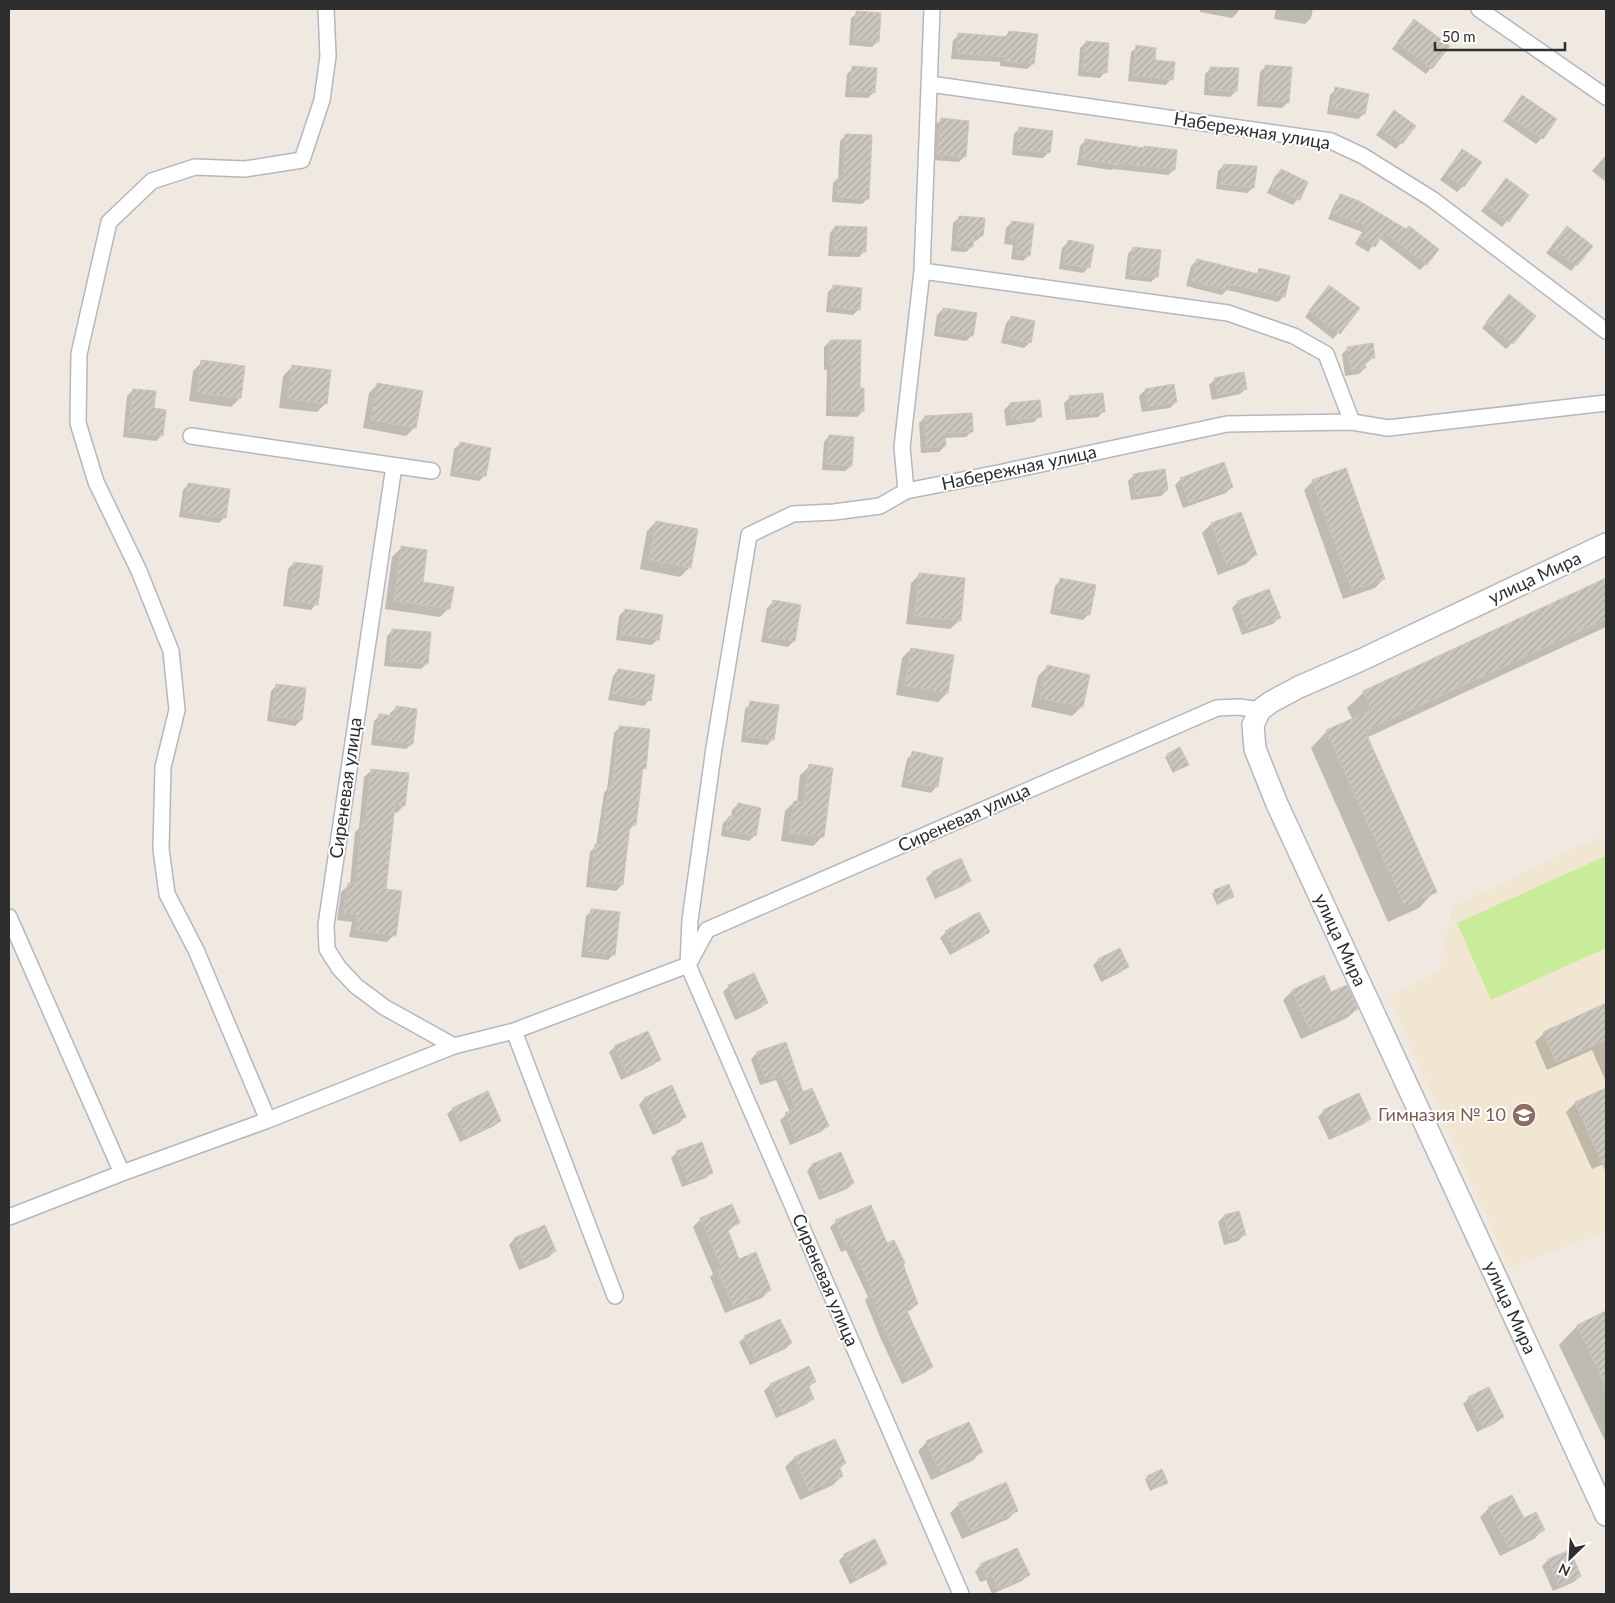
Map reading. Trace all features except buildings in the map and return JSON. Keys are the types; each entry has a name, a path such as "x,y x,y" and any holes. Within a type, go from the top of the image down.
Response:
{"street":[{"path":"268,1120 196,950 167,894 161,849 163,767 177,710 171,651 139,571 96,482 78,423 79,354 109,222 152,181 195,167 245,169 302,160 322,100 328,56 326,9"},
{"path":"906,491 902,447 922,271 932,9"},
{"path":"1479,9 1606,97"},
{"name":"Набережная улица","path":"930,84 1331,141 1363,156 1432,199 1606,331"},
{"path":"922,271 1228,313 1294,336 1326,354 1352,422"},
{"name":"Набережная улица","path":"906,491 1227,424 1352,422 1388,428 1606,403"},
{"path":"191,436 432,471"},
{"name":"Сиреневая улица","path":"394,466 326,925 327,949 339,968 356,986 384,1008 454,1046"},
{"name":"Сиреневая улица","path":"906,491 880,506 834,512 793,514 749,535 714,748 690,920 688,965 961,1594"},
{"name":"улица Мира","path":"1606,544 1361,660 1299,687 1260,710 1253,725 1255,749 1277,804 1606,1515"},
{"name":"Сиреневая улица","path":"688,965 707,930 1217,708 1239,706 1260,710"},
{"path":"9,917 122,1173"},
{"path":"9,1217 122,1173 268,1120 454,1046 514,1031 688,965"},
{"path":"514,1031 615,1296"}],"shaded area":[{"name":"Гимназия № 10","path":"1606,834 1606,1232 1509,1268 1389,997 1439,970 1452,906"}],"green space":[{"path":"1606,856 1606,948 1491,1000 1457,923"}],"place":[{"name":"Гимназия № 10","path":"1524,1115"}]}
